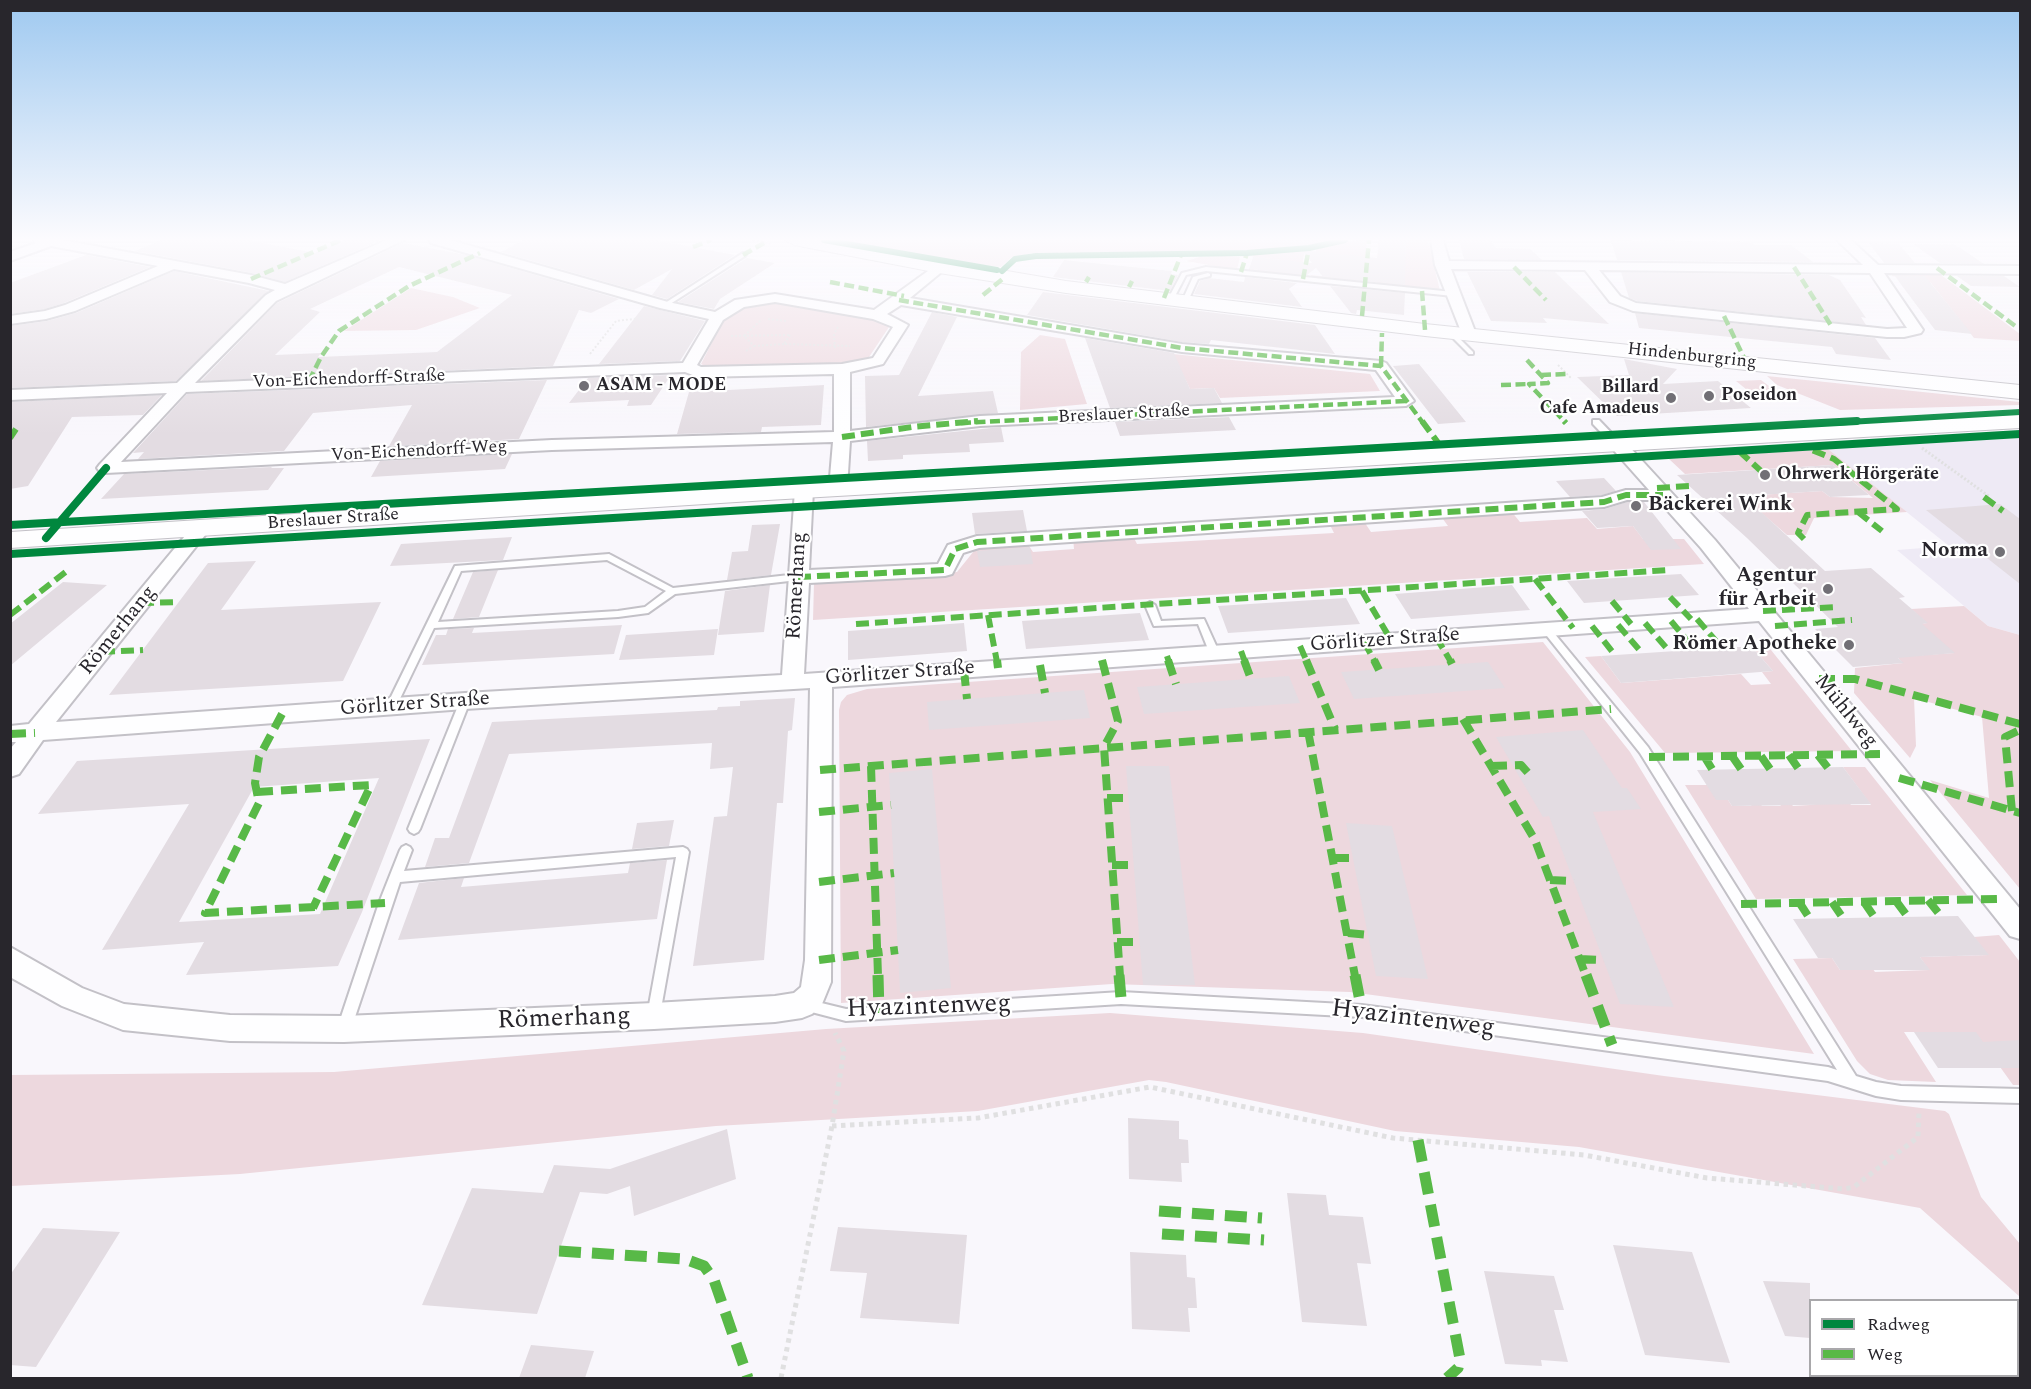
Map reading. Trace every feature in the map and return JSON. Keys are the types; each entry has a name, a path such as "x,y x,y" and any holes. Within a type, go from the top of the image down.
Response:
{"main road":[{"name":"Hindenburgring","path":"1212,305 1463,340 2020,392"},
{"name":"Breslauer Straße","path":"10,540 804,490 2020,421"}],"street":[{"path":"10,320 46,315 77,305"},
{"path":"182,387 263,305"},
{"path":"665,305 717,318"},
{"path":"688,367 717,318 737,305"},
{"path":"816,305 876,315 901,325 888,346"},
{"path":"876,315 892,305"},
{"name":"Breslauer Straße","path":"843,437 912,427 980,421 1406,402 1381,366 1182,348 927,305"},
{"path":"1455,305 1463,340"},
{"path":"1626,305 1887,333 1916,330 1899,305"},
{"name":"Von-Eichendorff-Straße","path":"10,395 576,370 688,367 698,372 842,369 878,360 888,346"},
{"path":"838,489 843,437 842,369"},
{"name":"Von-Eichendorff-Weg","path":"182,387 106,468 552,445 843,437"},
{"name":"Mühlweg","path":"1618,445 1708,544 2020,928"},
{"name":"Römerhang","path":"10,959 21,969 72,997 123,1017 230,1028 344,1029 654,1016 775,1009 802,1005 812,995 817,982 819,960 807,681 798,577 804,490"},
{"path":"798,577 945,570 955,549 976,542 1604,502 1626,495 1663,495"},
{"name":"Römerhang","path":"10,768 35,733 201,529"},
{"name":"Görlitzer Straße","path":"35,733 391,706 807,681 1765,614"},
{"path":"10,734 35,733"}],"lane":[{"path":"1596,422 1618,445"},
{"path":"391,706 458,568 609,557 672,591"},
{"path":"431,625 618,614 648,610 672,591 798,577"},
{"path":"1150,605 1156,624 1201,621 1214,652"},
{"path":"1546,629 1644,750 1851,1080"},
{"path":"414,829 465,701"},
{"path":"344,1029 385,903 406,850"},
{"path":"396,877 683,852 654,1016"},
{"name":"Hyazintenweg","path":"802,1005 846,1015 1120,998 1362,1011 1828,1074 1876,1089 1901,1093 2020,1096"}],"path":[{"path":"576,370 616,321 644,318 665,305"},
{"path":"756,305 762,319"},
{"path":"717,318 797,322"},
{"path":"744,336 762,319"},
{"path":"835,323 841,322 834,334 834,346 842,369"},
{"path":"706,336 790,335 784,344"},
{"path":"744,336 754,346"},
{"path":"730,372 736,358 754,346 784,344 888,346"},
{"path":"1918,445 1990,497"},
{"path":"781,1378 832,1126 844,1051 834,1028"},
{"path":"832,1126 978,1118 1150,1087 1393,1138 1584,1155 1707,1178 1844,1189 1854,1187 1918,1137 1919,1108"}],"shaded area":[{"path":"385,305 472,305 480,308 416,330 344,331"},
{"path":"788,305 872,319 889,327 869,357 841,364 707,367 701,364 725,317 745,306"},
{"path":"1948,305 1981,305 2020,334 2020,341 1974,338"},
{"path":"1040,335 1065,339 1087,404 1020,410 1021,352"},
{"path":"1173,354 1370,374 1380,391 1220,398 1214,388 1190,389"},
{"path":"1767,376 2020,402 2020,405 1840,410 1777,385"},
{"path":"1761,380 1777,392 1752,394 1736,381"},
{"path":"2020,438 2020,635 1988,626 1897,550 1949,546 1828,449"},
{"path":"1828,449 1907,512 1814,518 1806,535 1787,535 1742,496 1822,491 1830,497 1873,498 1833,465 1685,474 1669,459"},
{"path":"1511,511 1520,522 1587,518 1597,529 1633,526 1643,539 1684,539 1704,564 813,620 814,583 957,572 978,546 1027,543 1033,552 1074,549 1073,537 1132,534 1137,544 1334,533 1329,523 1363,520 1371,532 1448,526 1440,515"},
{"path":"1964,606 1988,626 2020,635 2020,889 1930,780 1989,798 1982,717 1914,698 1916,746 1910,758 1854,693 1855,668 1903,663 1897,657 1954,653 1919,624 1927,623 1911,609"},
{"path":"1543,642 1630,752 1814,1054 1350,992 1112,984 841,1003 839,710 841,702 847,695 867,689"},
{"path":"1767,645 1852,751 1665,753 1585,657 1601,656 1621,683 1741,674 1751,685 1771,684 1762,672 1773,671 1752,647"},
{"path":"1843,767 1865,767 1967,895 1756,899 1685,785 1707,785 1728,800 1732,806 1751,806 1757,799 1762,806 1780,806 1788,799 1793,806 1846,798 1851,805 1871,805"},
{"path":"1999,935 2020,962 2020,1085 2013,1085 1975,1032 1904,1032 1936,1082 1888,1080 1870,1074 1857,1061 1793,959 1832,958 1840,970 1860,969 1865,958 1875,972 1929,970 1920,957 1988,955 1974,937"},
{"path":"1110,1013 1363,1033 1664,1076 1945,1111 1949,1114 1981,1197 2020,1244 2020,1297 1920,1208 1579,1147 1395,1131 1149,1080 978,1111 716,1126 240,1174 11,1186 11,1075 334,1072 826,1029"}],"building":[{"path":"10,305 58,305 45,309 10,314"},
{"path":"95,305 255,305 176,381 10,388 10,326 47,321"},
{"path":"275,305 319,305 310,309 320,312 275,355 321,353 318,357 437,352 499,305 607,305 591,313 579,310 553,366 201,381"},
{"path":"693,305 717,305 714,309"},
{"path":"1034,305 1149,305 1315,325 1335,354 1211,340 1209,344 1182,342 1027,315"},
{"path":"1345,305 1404,305 1404,315 1357,310 1356,314 1351,313"},
{"path":"1483,305 1589,305 1609,324 1543,318 1547,323 1491,321"},
{"path":"1673,305 1857,305 1866,318 1861,317 1866,325"},
{"path":"1916,305 1948,305 1972,334 1935,330"},
{"path":"644,306 705,321 680,361 599,364"},
{"path":"932,312 957,317 918,396 993,391 998,413 866,427 865,376 899,375"},
{"path":"1635,313 1875,338 1891,360 1836,354 1832,347 1639,328"},
{"path":"1085,338 1174,353 1190,389 1214,388 1222,403 1110,408"},
{"path":"1624,359 1677,369 1663,384 1718,381 1751,408 1617,416 1577,377 1629,375"},
{"path":"1419,364 1466,422 1438,424 1393,366"},
{"path":"671,375 651,405 627,406 629,400 569,403 588,378"},
{"path":"547,380 519,439 389,446 412,405 313,413 284,451 138,459 144,452 133,453 187,394"},
{"path":"824,385 821,425 762,427 761,432 677,434 689,392"},
{"path":"162,395 143,415 72,417 28,486 10,489 10,402"},
{"path":"1229,417 1236,430 1120,436 1115,422"},
{"path":"1001,427 1004,442 969,444 970,452 903,455 903,459 868,461 867,441"},
{"path":"512,454 505,469 371,477 380,461"},
{"path":"1833,465 1869,495 1830,497 1822,491 1744,496 1825,571 1871,568 1905,597 1899,598 1928,623 1922,624 1955,653 1898,658 1904,663 1853,667 1815,629 1838,627 1747,538 1677,475"},
{"path":"284,468 268,490 101,499 124,474"},
{"path":"1604,478 1616,491 1602,495 1570,497 1556,481"},
{"path":"1627,502 1644,502 1681,549 1651,550 1633,526 1597,528 1582,511 1605,509"},
{"name":"Norma","path":"2000,504 2020,519 2020,584 1926,510"},
{"path":"1023,510 1027,531 975,534 972,513"},
{"path":"780,524 771,575 727,580 732,552 748,551 752,525"},
{"path":"512,537 503,560 390,566 401,544"},
{"path":"1030,547 1033,564 980,567 977,551"},
{"path":"256,561 221,610 381,602 343,681 109,695 208,563"},
{"path":"498,570 479,617 453,619 473,572"},
{"path":"1681,574 1699,595 1584,603 1567,581"},
{"path":"63,582 107,585 10,666 10,624"},
{"path":"770,585 764,632 718,635 725,591"},
{"path":"1512,585 1530,610 1411,619 1395,594"},
{"path":"1346,598 1360,624 1228,633 1218,606"},
{"path":"1140,613 1149,640 1026,649 1022,621"},
{"path":"964,623 967,651 848,660 848,631"},
{"path":"622,625 614,654 422,665 436,635 446,635 448,629 474,628 472,633"},
{"path":"718,629 714,655 619,660 626,635"},
{"path":"1752,647 1773,671 1621,683 1601,656"},
{"path":"1488,662 1505,688 1354,699 1341,672"},
{"path":"1289,676 1300,703 1144,714 1137,687"},
{"path":"1084,690 1090,718 929,730 927,702"},
{"path":"795,698 792,730 788,731 783,803 777,803 764,960 693,966 714,817 727,816 733,767 710,769 712,743 509,754 469,863 425,867 435,838 449,838 492,722 717,710 718,707 740,706 740,701"},
{"path":"1583,730 1622,788 1627,788 1641,809 1593,812 1674,1007 1620,1004 1549,816 1543,817 1496,737"},
{"path":"430,739 362,912 338,966 186,975 204,942 102,950 189,804 38,814 77,761","holes":["379,778 320,914 179,922 254,787"]},
{"path":"1126,766 1169,766 1195,985 1143,985"},
{"path":"1843,767 1871,804 1732,806 1728,800 1716,800 1697,770"},
{"path":"932,769 951,988 900,993 889,773"},
{"path":"674,820 669,846 632,849 637,823"},
{"path":"1346,823 1392,826 1428,979 1376,976"},
{"path":"667,860 657,919 398,940 419,883 464,878 461,887 628,873 630,863"},
{"path":"1958,916 1989,955 1920,957 1930,970 1840,970 1832,958 1818,958 1793,919"},
{"path":"1914,1032 1976,1032 1983,1042 2020,1040 2020,1068 1938,1068"},
{"path":"1128,1118 1179,1121 1179,1139 1188,1140 1189,1163 1181,1163 1182,1182 1129,1179"},
{"path":"727,1129 736,1179 634,1216 630,1186 607,1194 580,1192 537,1314 422,1305 472,1188 543,1193 554,1165 610,1169"},
{"path":"1287,1193 1326,1195 1329,1215 1363,1217 1371,1264 1357,1263 1367,1326 1302,1322"},
{"path":"838,1227 967,1235 959,1324 860,1318 867,1273 830,1271"},
{"path":"43,1228 120,1232 36,1367 10,1365 10,1275"},
{"path":"1613,1245 1692,1252 1730,1363 1645,1355"},
{"path":"1130,1252 1186,1255 1187,1277 1195,1278 1197,1308 1188,1308 1190,1332 1132,1329"},
{"path":"1484,1271 1554,1276 1564,1310 1554,1310 1568,1362 1541,1360 1542,1366 1505,1364"},
{"path":"1763,1281 1810,1283 1809,1338 1785,1336"},
{"path":"531,1345 594,1351 585,1378 519,1378"}],"marked path":[{"path":"309,381 321,357 339,331 380,305"},
{"path":"927,305 1182,348 1381,366 1439,444"},
{"path":"1362,316 1363,305"},
{"path":"1423,305 1425,330"},
{"path":"1818,305 1832,327"},
{"path":"1987,305 2018,328"},
{"path":"1724,316 1746,362"},
{"path":"1381,366 1382,333"},
{"path":"1527,360 1548,383 1529,384 1566,423"},
{"path":"1541,375 1567,374"},
{"path":"1501,385 1529,384"},
{"path":"842,437 912,427 980,421 1406,401"},
{"path":"10,438 16,429"},
{"path":"1804,539 1798,533 1807,515 1897,509 1834,459 1812,450"},
{"path":"1739,451 1761,471"},
{"path":"1657,488 1689,486"},
{"path":"798,577 945,570 955,549 977,542 1604,502 1626,495 1663,495"},
{"path":"1984,497 2003,511"},
{"path":"1858,512 1882,531"},
{"path":"856,624 1669,570"},
{"path":"10,615 67,571"},
{"path":"1535,579 1573,628"},
{"path":"1362,591 1391,640"},
{"path":"1670,597 1691,619"},
{"path":"1612,601 1631,624"},
{"path":"141,603 179,602"},
{"path":"1763,611 1838,607"},
{"path":"988,615 998,668"},
{"path":"1697,619 1722,648"},
{"path":"1775,626 1852,620"},
{"path":"1671,621 1695,650"},
{"path":"1645,623 1669,651"},
{"path":"1618,625 1642,653"},
{"path":"1592,626 1615,655"},
{"path":"1436,637 1452,664"},
{"path":"1364,642 1379,670"},
{"path":"1300,646 1335,729"},
{"path":"102,652 143,650"},
{"path":"1241,651 1251,679"},
{"path":"1167,656 1176,684"},
{"path":"1102,660 1118,721 1104,747 1121,998"},
{"path":"1040,665 1045,693"},
{"path":"964,670 967,699"},
{"path":"1819,679 1855,679 2020,724"},
{"path":"820,770 1611,709"},
{"path":"282,714 259,757 255,783 259,803 205,913 385,903"},
{"path":"1463,719 1535,840 1612,1045"},
{"path":"2012,811 2005,737 2020,730"},
{"path":"1308,731 1362,1011"},
{"path":"10,734 35,733"},
{"path":"1649,757 1880,754"},
{"path":"1789,755 1798,768"},
{"path":"1818,755 1828,768"},
{"path":"1704,756 1712,769"},
{"path":"1732,756 1741,769"},
{"path":"1761,756 1770,769"},
{"path":"1491,766 1521,765 1529,774"},
{"path":"871,766 879,1013"},
{"path":"1899,778 2020,813"},
{"path":"257,792 371,785 313,908"},
{"path":"1107,798 1128,798"},
{"path":"819,812 891,805"},
{"path":"1333,858 1353,858"},
{"path":"1112,865 1134,865"},
{"path":"819,882 894,873"},
{"path":"1550,880 1574,881"},
{"path":"1741,904 1997,899"},
{"path":"1928,900 1941,916"},
{"path":"1896,901 1908,917"},
{"path":"1799,902 1810,919"},
{"path":"1832,902 1843,918"},
{"path":"1864,902 1875,918"},
{"path":"1348,933 1369,935"},
{"path":"1117,942 1140,942"},
{"path":"819,960 898,950"},
{"path":"1580,959 1604,960"},
{"path":"1418,1140 1460,1359 1458,1368 1447,1378"},
{"path":"1159,1211 1262,1218"},
{"path":"1162,1234 1264,1240"},
{"path":"559,1251 685,1259 704,1266 714,1280 748,1378"}],"cycle path":[{"path":"10,525 2020,412"},
{"path":"10,554 2020,434"},
{"path":"46,538 106,468"}],"place":[{"name":"ASAM - MODE","path":"584,386"},
{"name":"Poseidon","path":"1709,396"},
{"name":"Billard Cafe Amadeus","path":"1671,398"},
{"name":"Ohrwerk Hörgeräte","path":"1765,475"},
{"name":"Bäckerei Wink","path":"1636,506"},
{"name":"Norma","path":"2000,552"},
{"name":"Agentur für Arbeit","path":"1828,589"},
{"name":"Römer Apotheke","path":"1849,645"}]}
